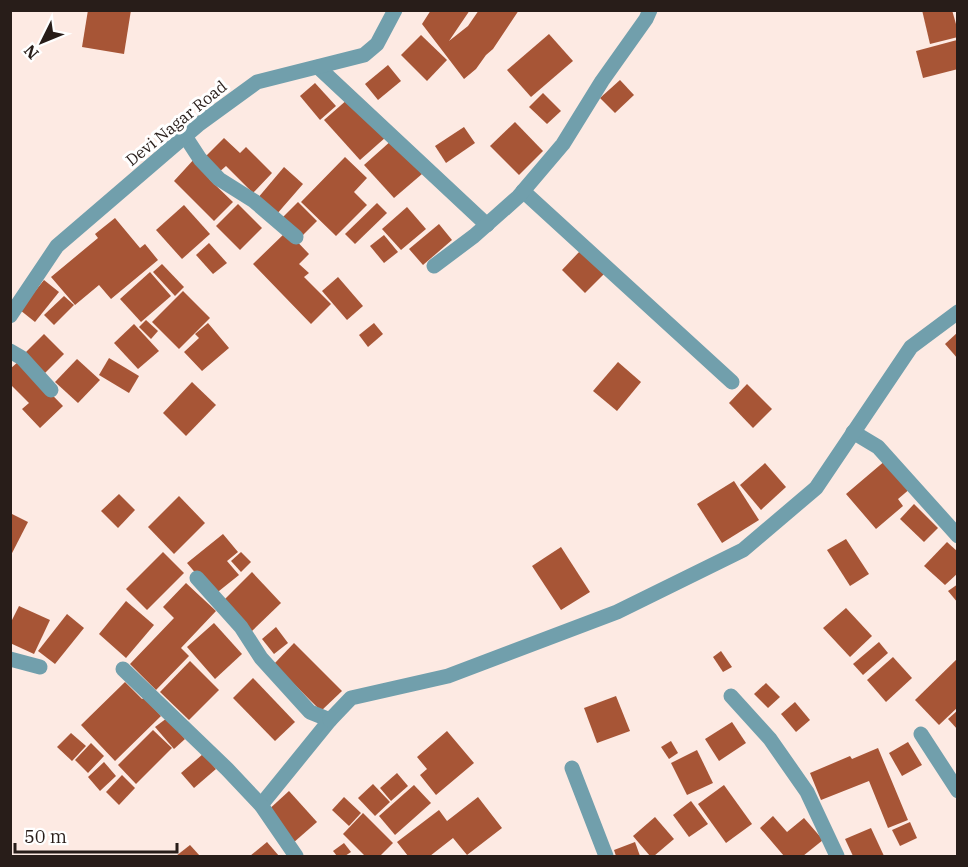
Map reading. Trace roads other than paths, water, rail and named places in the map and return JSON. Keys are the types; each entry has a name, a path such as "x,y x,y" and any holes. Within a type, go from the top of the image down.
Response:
{"street":[{"name":"Devi Nagar Road","path":"10,316 57,246 185,136 257,82 364,55 377,44 395,10"},
{"path":"434,266 487,225 523,191 563,144 650,10"},
{"path":"318,66 487,225"},
{"path":"185,136 200,159 219,179 255,201 296,237"},
{"path":"523,191 732,382"},
{"path":"261,805 330,720 351,698 448,676 617,612 743,550 816,488 911,347 957,312"},
{"path":"10,351 22,358 51,390"},
{"path":"853,432 878,447 957,536"},
{"path":"197,578 241,627 261,658 310,712 330,720"},
{"path":"10,659 40,667"},
{"path":"123,669 261,805 296,856"},
{"path":"730,696 770,739 807,792 837,856"},
{"path":"921,734 957,791"},
{"path":"572,768 606,856"}]}
